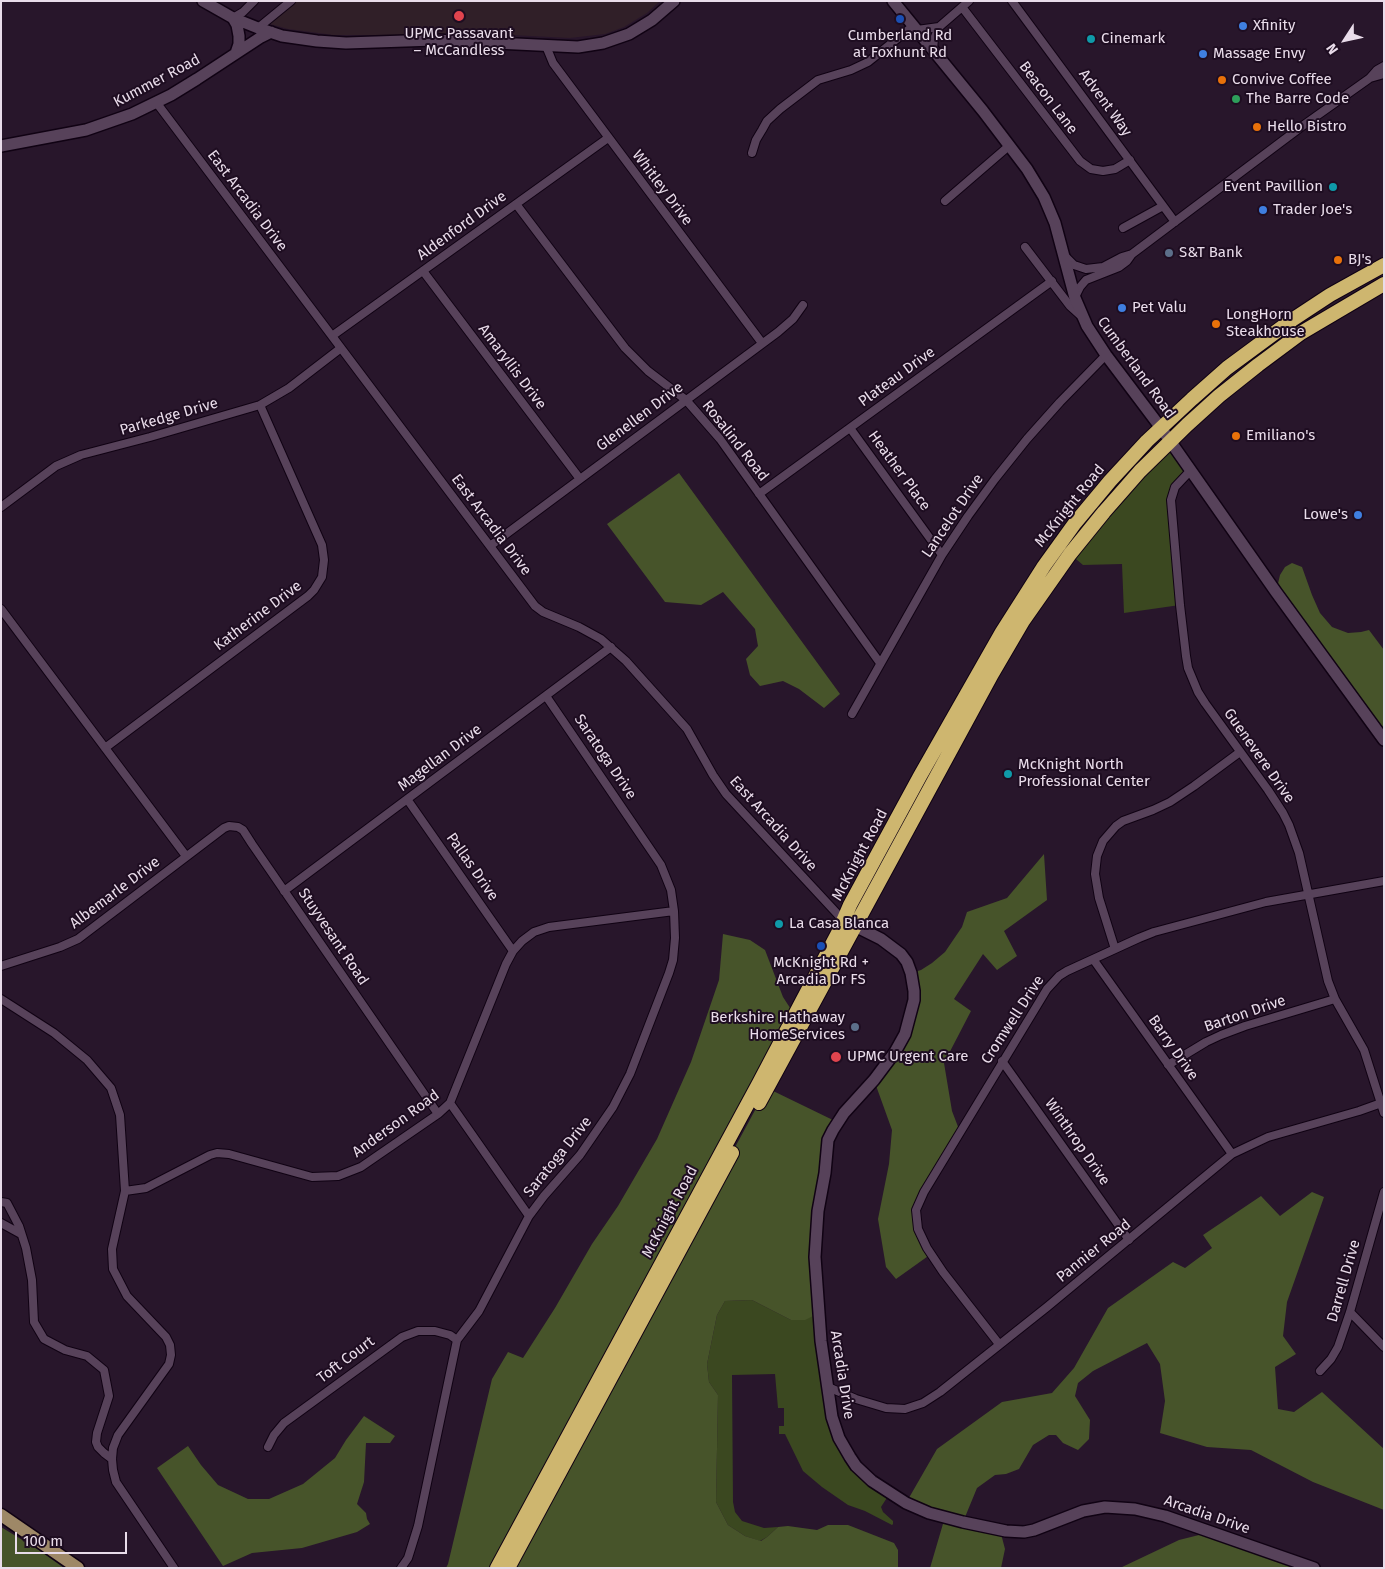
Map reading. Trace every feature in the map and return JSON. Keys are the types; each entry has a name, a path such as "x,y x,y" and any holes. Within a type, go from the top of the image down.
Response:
{"highway":[{"name":"McKnight Road","path":"508,1568 851,926 920,776 1002,632 1044,566 1092,502 1129,460 1227,368 1272,334 1330,295 1384,265"},
{"name":"McKnight Road","path":"497,1568 754,1092 851,926 992,674 1023,621 1054,576 1122,491 1170,441 1225,391 1282,347 1319,322 1384,284"}],"main road":[{"path":"1,1515 78,1568"}],"street":[{"path":"204,1 233,18 258,28 297,38 332,43 435,40 578,47 603,43 641,28 664,12 674,1"},
{"path":"233,18 243,12 254,1"},
{"path":"258,28 291,1"},
{"name":"Cumberland Road","path":"893,1 1010,145 1027,169 1044,197 1055,223 1075,298 1083,317 1106,355 1161,428 1276,592 1384,740"},
{"path":"934,50 934,39 939,27 969,1"},
{"name":"Advent Way","path":"1012,1 1175,222"},
{"name":"Beacon Lane","path":"962,7 1080,161 1091,169 1104,172 1115,169 1130,160"},
{"path":"233,18 237,25 239,36 236,53"},
{"path":"752,153 756,140 767,122 792,99 818,80 851,70 868,62 915,28 939,27"},
{"name":"Kummer Road","path":"1,146 86,130 116,120 156,102 197,79 271,32"},
{"name":"Whitley Drive","path":"546,46 552,63 762,343"},
{"path":"1075,298 1080,286 1086,280 1127,262 1132,254 1384,66"},
{"path":"1370,78 1384,74"},
{"name":"East Arcadia Drive","path":"156,102 526,595 543,612 601,639 626,661 687,729 713,775 730,799 851,926"},
{"name":"Aldenford Drive","path":"332,336 608,138"},
{"path":"945,201 1010,145"},
{"name":"Rosalind Road","path":"516,204 625,348 648,372 686,400 720,439 880,662"},
{"path":"1123,228 1163,206"},
{"path":"1025,247 1070,306 1083,317"},
{"path":"1065,256 1074,264 1086,268 1102,267 1122,256 1132,254"},
{"name":"Amaryllis Drive","path":"423,271 580,479"},
{"name":"Plateau Drive","path":"760,494 1052,282"},
{"name":"Glenellen Drive","path":"490,546 762,343 793,319 803,305"},
{"name":"Parkedge Drive","path":"1,507 56,466 80,455 260,405 289,388 341,348"},
{"name":"Lancelot Drive","path":"852,714 942,555 980,498 1054,409 1106,355"},
{"name":"Katherine Drive","path":"105,748 308,596 322,577 324,560 322,544 260,405"},
{"name":"Heather Place","path":"850,428 942,555"},
{"name":"Guenevere Drive","path":"1191,470 1175,486 1171,500 1188,668 1198,692 1220,726 1268,790 1289,825 1298,853 1328,981 1335,999 1364,1050 1384,1113"},
{"path":"1,610 186,856"},
{"name":"Magellan Drive","path":"284,890 611,647"},
{"name":"Saratoga Drive","path":"401,1568 408,1558 418,1526 457,1340 479,1311 530,1216 605,1121 630,1074 673,960 675,938 674,911 671,890 659,860 546,696"},
{"path":"1115,949 1096,885 1095,865 1104,841 1116,826 1123,821 1170,802 1240,752"},
{"name":"Pallas Drive","path":"407,799 513,951"},
{"name":"Stuyvesant Road","path":"186,856 229,826 238,827 246,835 438,1114"},
{"name":"Albemarle Drive","path":"1,966 60,947 78,939 186,856"},
{"name":"Cromwell Drive","path":"999,1344 943,1272 927,1248 918,1229 916,1210 924,1192 1002,1060 1052,982 1067,971 1093,959 1139,938 1172,927 1249,906 1384,881"},
{"name":"Anderson Road","path":"125,1191 146,1188 210,1155 220,1153 254,1160 303,1176 321,1178 338,1176 361,1167 438,1114 450,1103 506,964 513,951 528,936 549,926 674,911"},
{"name":"Arcadia Drive","path":"851,926 888,951 911,973 914,983 914,1000 905,1034 886,1064 837,1122 828,1140 825,1173 818,1211 815,1257 821,1341 834,1427 843,1447 856,1466 881,1487 906,1503 929,1513 972,1524 1013,1532 1034,1530 1083,1511 1105,1507 1135,1509 1165,1516 1314,1568"},
{"name":"Barry Drive","path":"1093,959 1232,1154"},
{"path":"1,999 54,1033 87,1060 111,1088 120,1115 125,1191 112,1250 113,1269 127,1296 166,1337 170,1345 171,1355 169,1364 118,1435 113,1448 113,1470 116,1482 174,1568"},
{"name":"Barton Drive","path":"1168,1065 1221,1034 1335,999"},
{"name":"Winthrop Drive","path":"1002,1060 1129,1240"},
{"name":"Pannier Road","path":"828,1387 856,1399 886,1408 896,1409 914,1406 932,1398 1129,1240 1232,1154 1268,1137 1382,1102"},
{"path":"450,1103 530,1216"},
{"name":"Darrell Drive","path":"1320,1371 1331,1359 1338,1347 1350,1312 1384,1192"},
{"path":"1,1202 7,1203 19,1226 32,1280 34,1322 44,1339 65,1350 87,1356 104,1370 110,1396 97,1433 96,1442 98,1447 112,1459"},
{"path":"1,1223 21,1234"},
{"path":"1350,1312 1384,1348"},
{"name":"Toft Court","path":"268,1447 274,1435 284,1423 402,1337 418,1331 434,1331 450,1335 457,1340"}],"shaded area":[{"name":"UPMC Passavant – McCandless","path":"295,1 660,1 647,13 624,27 605,34 570,38 511,35 333,35 288,29 270,24 271,20"}],"green space":[{"path":"1170,441 1191,470 1173,491 1180,605 1124,613 1122,564 1083,565 1070,554"},
{"path":"679,473 840,694 824,708 799,689 783,681 760,686 750,675 746,659 758,646 755,629 723,592 701,605 665,602 607,524"},
{"path":"1292,563 1302,567 1320,613 1332,627 1348,633 1369,630 1384,650 1384,729 1276,592 1280,575 1285,567"},
{"path":"1044,854 1047,900 1004,931 1017,956 997,970 983,954 954,999 971,1011 944,1063 952,1111 960,1132 924,1192 917,1220 931,1254 896,1279 886,1267 878,1219 889,1164 892,1130 874,1080 905,1034 911,973 921,970 945,952 962,927 967,912 1007,898"},
{"path":"723,934 750,940 765,950 783,997 794,1014 497,1568 446,1568 492,1379 508,1352 523,1358 592,1244 618,1206 657,1139 691,1062 719,980"},
{"path":"767,1088 837,1122 818,1211 819,1313 805,1320 791,1320 752,1300 725,1301 717,1315 707,1364 709,1382 718,1395 716,1502 728,1525 745,1536 761,1541 778,1527 788,1526 817,1530 828,1525 848,1525 894,1543 898,1550 898,1567 508,1568"},
{"path":"1312,1192 1324,1197 1287,1302 1283,1336 1296,1354 1275,1367 1278,1409 1294,1412 1322,1392 1384,1449 1384,1510 1313,1482 1251,1450 1207,1447 1160,1433 1165,1401 1160,1364 1147,1343 1093,1371 1078,1383 1075,1396 1090,1420 1089,1439 1078,1450 1063,1443 1056,1435 1049,1435 1033,1445 1019,1469 1006,1474 995,1475 977,1488 963,1522 1000,1530 1005,1549 1001,1568 930,1568 945,1517 906,1503 937,1449 1002,1402 1052,1393 1074,1368 1108,1308 1173,1262 1185,1268 1212,1248 1203,1235 1261,1196 1280,1216"},
{"path":"752,1300 791,1320 819,1313 843,1447 890,1493 881,1507 883,1512 893,1521 892,1525 865,1511 848,1505 803,1471 785,1434 779,1434 779,1426 784,1426 784,1408 778,1408 775,1374 732,1375 733,1502 735,1512 742,1521 764,1528 778,1527 760,1541 745,1536 728,1525 716,1502 718,1395 709,1382 707,1364 717,1315 725,1301"},
{"path":"364,1416 395,1436 390,1443 366,1443 364,1482 357,1504 366,1513 370,1524 357,1532 302,1548 252,1553 223,1566 157,1468 188,1446 218,1485 248,1499 269,1499 303,1484 335,1458"},
{"path":"1,1527 42,1552 64,1568 1,1568"},
{"path":"1211,1532 1314,1568 1120,1568 1179,1540"}],"place":[{"name":"UPMC Passavant – McCandless","path":"459,16"},
{"name":"Cumberland Rd at Foxhunt Rd","path":"900,19"},
{"name":"Xfinity","path":"1243,26"},
{"name":"Cinemark","path":"1091,39"},
{"name":"Massage Envy","path":"1203,54"},
{"name":"Convive Coffee","path":"1222,80"},
{"name":"The Barre Code","path":"1236,99"},
{"name":"Hello Bistro","path":"1257,127"},
{"name":"Event Pavillion","path":"1333,187"},
{"name":"Trader Joe's","path":"1263,210"},
{"name":"S&T Bank","path":"1169,253"},
{"name":"BJ's","path":"1338,260"},
{"name":"Pet Valu","path":"1122,308"},
{"name":"LongHorn Steakhouse","path":"1216,324"},
{"name":"Emiliano's","path":"1236,436"},
{"name":"Lowe's","path":"1358,515"},
{"name":"McKnight North Professional Center","path":"1008,774"},
{"name":"La Casa Blanca","path":"779,924"},
{"name":"McKnight Rd + Arcadia Dr FS","path":"821,946"},
{"name":"Berkshire Hathaway HomeServices","path":"855,1027"},
{"name":"UPMC Urgent Care","path":"836,1057"}]}
